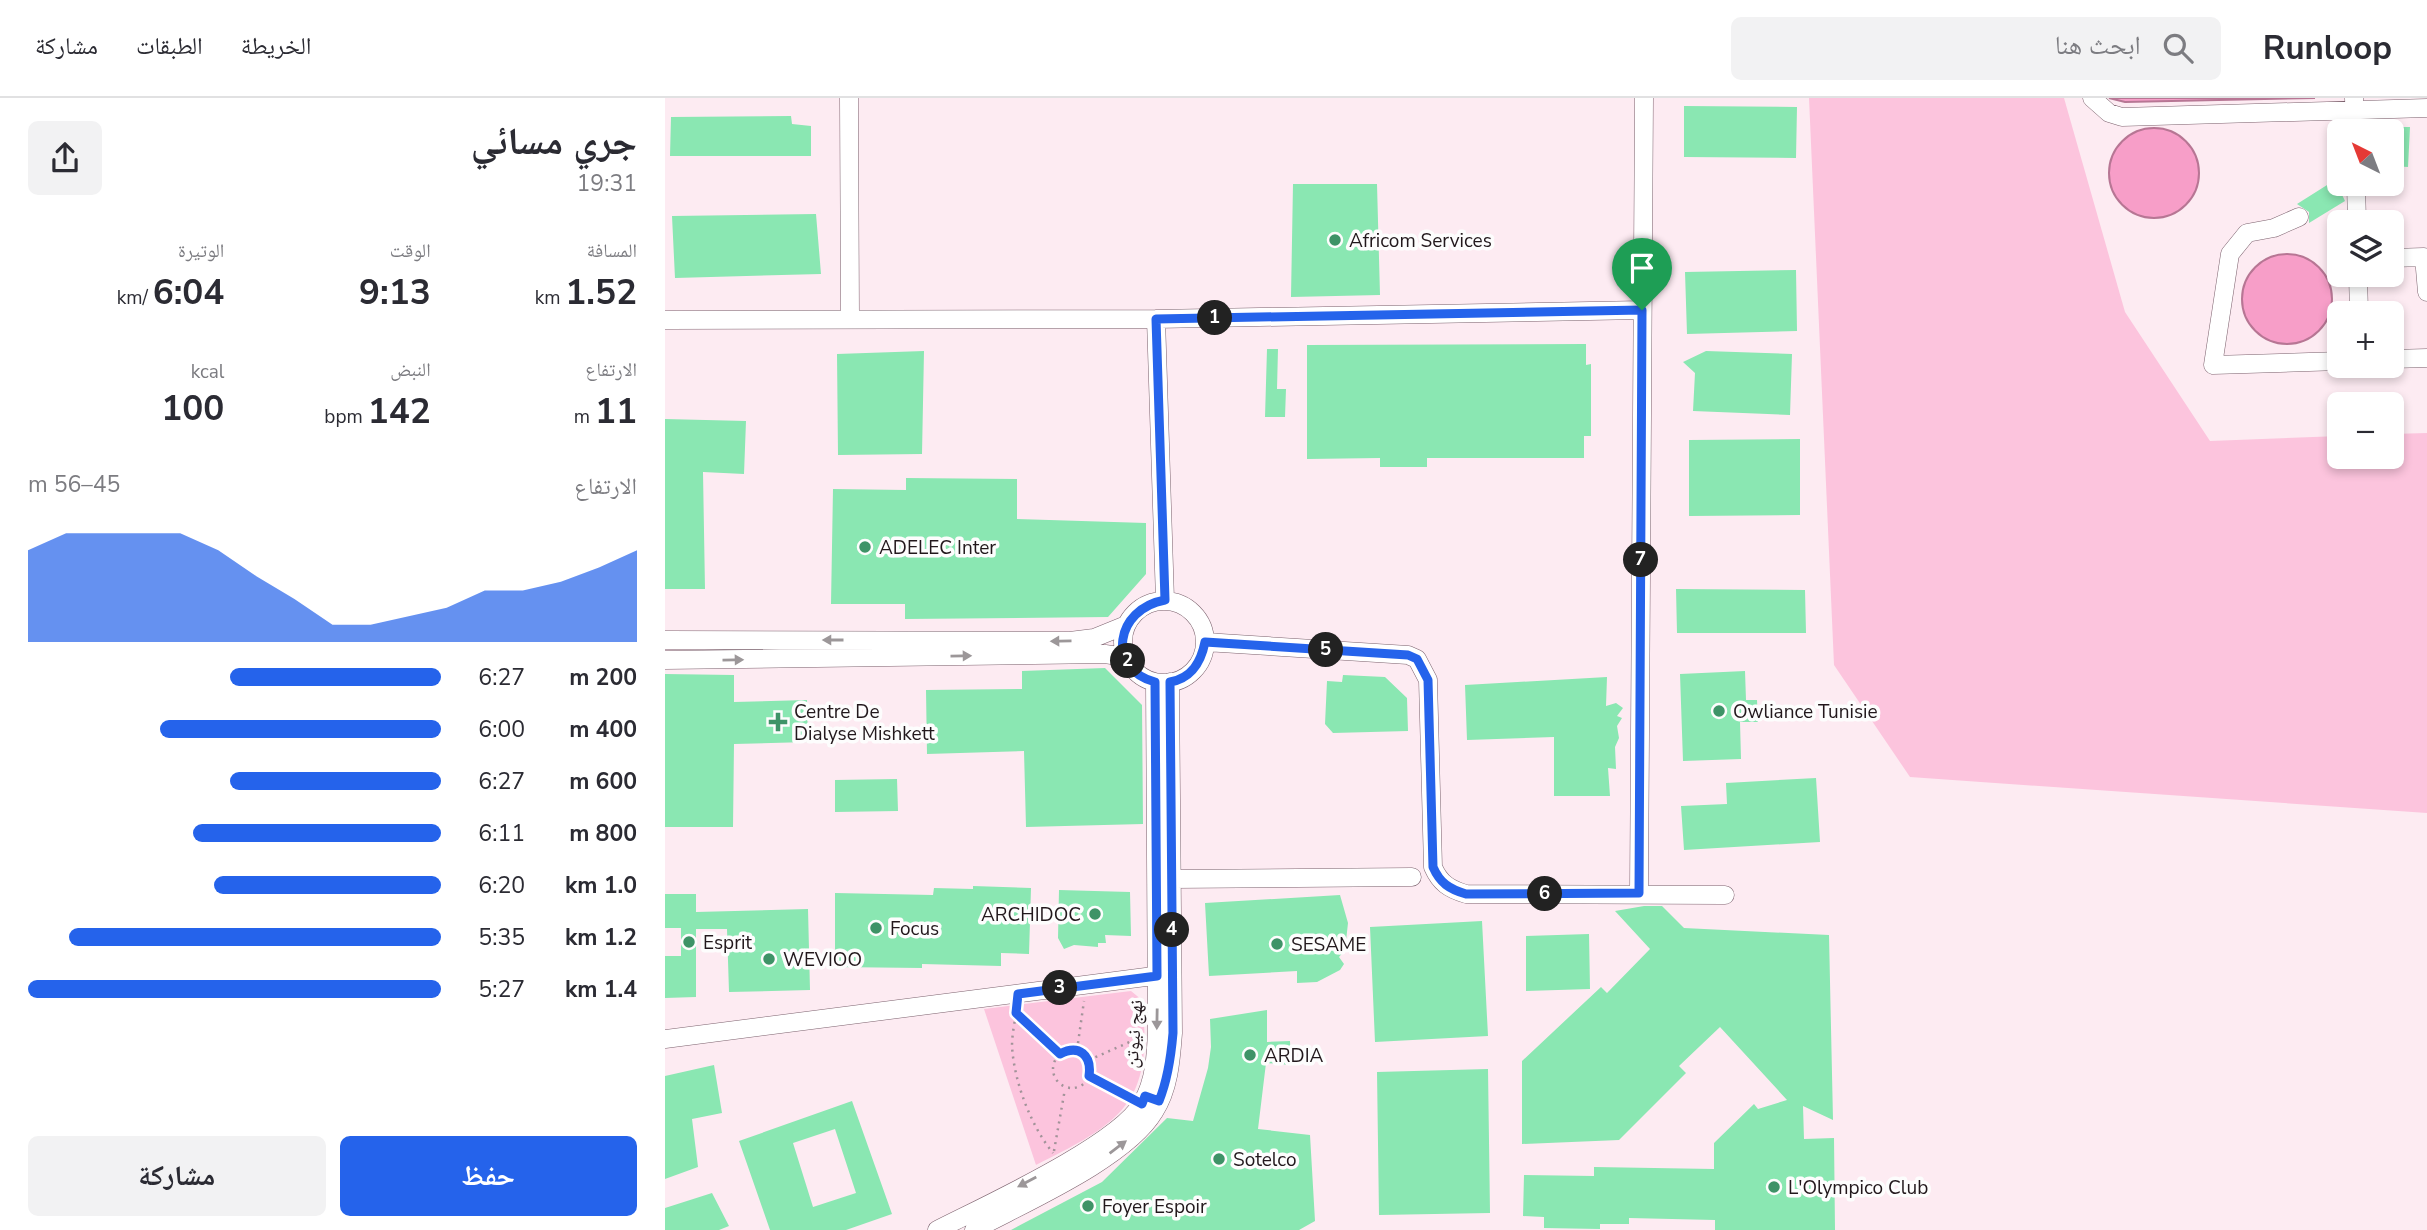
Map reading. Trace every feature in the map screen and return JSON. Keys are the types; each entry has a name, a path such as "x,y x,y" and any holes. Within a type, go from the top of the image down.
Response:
{"street":[{"path":"849,98 850,318"},
{"path":"1639,893 1644,98"},
{"path":"2092,98 2109,113 2122,117 2354,104 2427,108"},
{"path":"2299,217 2274,228 2247,233 2229,254 2213,365 2327,361"},
{"path":"2404,258 2424,257 2427,292"},
{"path":"665,320 1156,319 1642,310"},
{"path":"1156,319 1165,600"},
{"path":"2404,359 2427,358"},
{"path":"1165,600 1180,604 1194,613 1202,626 1205,642 1202,658 1193,671 1163,682 1134,670 1125,657 1122,641 1126,625 1135,612 1149,603 1165,600"},
{"path":"665,640 1070,641 1094,638 1126,625"},
{"path":"774,640 775,659"},
{"path":"1205,642 1408,655 1417,659 1428,680 1433,867 1439,880 1450,889 1466,894 1725,895"},
{"path":"665,660 1105,654 1125,657"},
{"name":"نهج نيوتن","path":"974,1230 1118,1148 1138,1132 1155,1112 1148,1100 1156,1062 1172,879 1163,682"},
{"name":"نهج نيوتن","path":"937,1230 1091,1148 1127,1121 1148,1100 1171,1064 1165,975 1163,682"},
{"path":"1172,879 1412,877"},
{"path":"665,1039 1165,975"}],"path":[{"path":"1077,1050 1086,985"},
{"path":"1018,994 1012,1046 1024,1100 1042,1139 1054,1154 1065,1088"},
{"path":"1016,1013 1060,1054"},
{"path":"1089,1060 1157,1030"},
{"path":"1065,1088 1053,1074 1054,1063 1060,1054 1077,1050"},
{"path":"1077,1050 1089,1060"},
{"path":"1065,1088 1083,1084 1089,1076 1089,1060"},
{"path":"1089,1076 1148,1100"}],"shaded area":[{"path":"1809,98 2064,98 2125,312 2210,441 2327,436 2327,469 2404,469 2404,434 2427,433 2427,813 1910,777 1834,665"},
{"path":"2109,98 2315,98 2125,102"},
{"path":"2154,128 2171,132 2186,141 2195,156 2199,173 2195,190 2186,205 2171,214 2154,218 2137,214 2122,205 2113,190 2109,173 2113,156 2122,141 2137,132"},
{"path":"2278,255 2296,255 2312,262 2324,274 2327,287 2331,290 2332,301 2327,301 2327,318 2324,324 2312,336 2296,343 2278,343 2262,336 2250,324 2243,308 2243,290 2250,274 2262,262"},
{"path":"1131,991 1142,1000 1143,1063 1136,1086 1126,1105 1091,1136 1036,1165 984,1009"}],"building":[{"path":"1684,106 1797,107 1796,158 1684,157"},
{"path":"791,116 792,124 811,126 811,156 670,156 671,117"},
{"path":"2405,127 2410,127 2408,167 2405,167"},
{"name":"Africom Services","path":"1293,184 1377,184 1380,295 1291,297"},
{"path":"2327,185 2327,196 2343,196 2345,201 2309,223 2309,212 2297,204"},
{"path":"816,214 821,274 675,278 672,216"},
{"path":"1796,270 1797,331 1687,334 1685,272"},
{"path":"1586,344 1586,365 1591,364 1591,436 1584,436 1584,458 1427,458 1427,467 1380,467 1380,458 1307,459 1307,345"},
{"path":"1267,349 1278,349 1277,389 1286,389 1285,417 1265,417"},
{"path":"924,351 922,454 838,455 837,354"},
{"path":"1706,351 1792,354 1790,415 1693,411 1695,373 1683,362"},
{"path":"665,419 746,421 744,474 703,472 705,589 665,589"},
{"path":"1800,439 1800,515 1689,516 1689,440"},
{"path":"906,478 1017,479 1017,519 1146,523 1146,574 1108,617 905,619 905,604 831,604 833,489 906,490"},
{"path":"1676,589 1805,590 1806,633 1677,633"},
{"path":"1105,668 1142,705 1143,824 1026,827 1024,751 927,754 926,690 1022,689 1022,671"},
{"name":"Owliance Tunisie","path":"1745,671 1746,700 1757,700 1758,722 1740,722 1741,759 1683,761 1680,674"},
{"path":"665,674 734,675 734,702 807,700 808,742 734,744 733,827 665,827"},
{"path":"1343,675 1385,677 1407,698 1408,731 1333,733 1325,724 1327,681 1342,682"},
{"path":"1607,677 1606,706 1616,703 1623,708 1617,716 1622,718 1617,726 1619,738 1615,747 1616,769 1608,768 1610,796 1554,796 1554,737 1467,740 1465,685"},
{"path":"1816,778 1820,842 1684,850 1681,806 1727,804 1726,783"},
{"path":"897,779 898,811 835,812 835,780"},
{"path":"973,886 1031,888 1029,954 1001,953 1001,966 922,964 922,968 835,967 835,893 933,895 934,888 973,889"},
{"name":"ARCHIDOC","path":"1059,890 1130,892 1131,936 1105,935 1106,943 1098,943 1098,947 1074,945 1064,949 1058,938"},
{"name":"WEVIOO","path":"665,894 696,894 696,912 808,909 810,990 729,992 727,929 696,929 696,997 665,998 665,956 681,956 681,928 665,928"},
{"name":"SESAME","path":"1340,895 1348,923 1345,950 1339,957 1344,964 1340,970 1317,982 1297,983 1297,971 1209,976 1205,903"},
{"path":"1662,906 1684,928 1829,935 1833,1120 1803,1106 1804,1139 1834,1138 1835,1230 1715,1230 1715,1220 1629,1218 1629,1224 1600,1224 1600,1229 1544,1228 1544,1217 1523,1216 1524,1175 1594,1176 1594,1167 1714,1169 1714,1143 1754,1104 1758,1109 1787,1100 1720,1027 1679,1066 1686,1073 1619,1140 1522,1144 1522,1061 1601,987 1607,993 1650,949 1615,911"},
{"path":"1482,921 1488,1036 1375,1042 1370,927"},
{"path":"1589,934 1590,989 1526,991 1526,936"},
{"name":"Sotelco","path":"1267,1010 1267,1042 1290,1041 1291,1065 1266,1063 1258,1129 1310,1135 1315,1221 1299,1230 1011,1230 1102,1182 1167,1118 1193,1121 1208,1068 1211,1047 1210,1019"},
{"path":"714,1065 722,1113 692,1119 698,1167 665,1179 665,1076"},
{"path":"1488,1069 1490,1213 1379,1215 1377,1072"},
{"path":"852,1101 892,1214 846,1230 770,1230 739,1141","holes":["835,1129 856,1193 813,1207 793,1143"]},
{"path":"712,1193 729,1226 719,1230 665,1230 665,1208"}],"place":[{"name":"Africom Services","path":"1335,240"},
{"name":"ADELEC Inter","path":"865,547"},
{"name":"Owliance Tunisie","path":"1719,711"},
{"name":"Centre De Dialyse Mishkett","path":"778,722"},
{"name":"ARCHIDOC","path":"1095,914"},
{"name":"Focus","path":"876,928"},
{"name":"Esprit","path":"689,942"},
{"name":"SESAME","path":"1277,944"},
{"name":"WEVIOO","path":"769,959"},
{"name":"ARDIA","path":"1250,1055"},
{"name":"Sotelco","path":"1219,1159"},
{"name":"L'Olympico Club","path":"1774,1187"},
{"name":"Foyer Espoir","path":"1088,1206"}],"route":[{"path":"1642,310 1639,893 1466,894 1450,889 1439,880 1433,867 1428,680 1417,659 1408,655 1205,642 1202,658 1193,671 1170,682 1171,1064 1159,1101 1145,1096 1142,1104 1089,1076 1091,1066 1084,1053 1067,1050 1060,1054 1016,1013 1018,994 1157,976 1155,682 1147,680 1134,670 1125,657 1122,641 1126,625 1135,612 1149,603 1165,600 1156,319 1642,310"}]}
